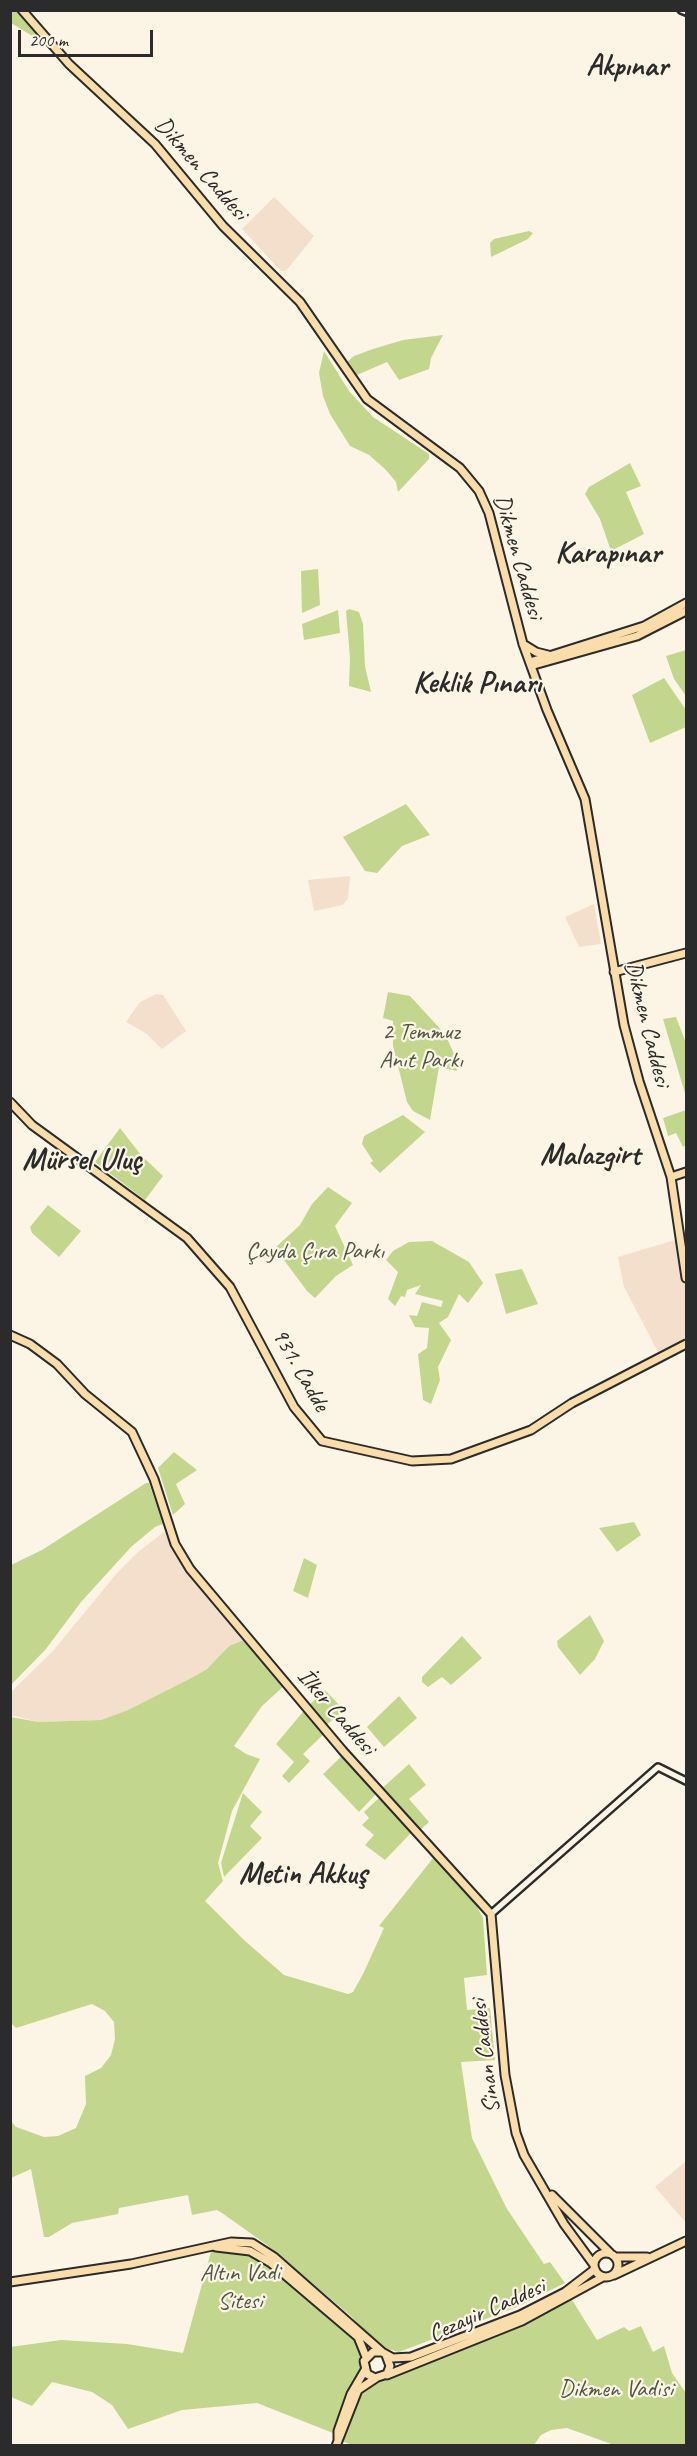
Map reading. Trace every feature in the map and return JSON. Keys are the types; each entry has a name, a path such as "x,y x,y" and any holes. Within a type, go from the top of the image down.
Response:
{"main road":[{"name":"Dikmen Caddesi","path":"22,10 69,64 136,124 223,226 300,302 367,399 439,451 471,479 489,513 523,644 585,799 614,972 632,1056 671,1177 687,1278"},
{"path":"530,664 607,641 652,622 687,603"},
{"path":"530,664 551,655 646,632 687,611"},
{"path":"523,644 536,652 551,655"},
{"path":"614,972 687,953"},
{"name":"931. Cadde","path":"10,1102 58,1145 187,1238 230,1287 294,1407 322,1441 412,1461 451,1459 531,1430 572,1403 687,1344"},
{"path":"671,1177 687,1172"},
{"name":"İlker Caddesi","path":"10,1335 30,1344 57,1364 85,1395 132,1432 154,1479 175,1544 190,1569 343,1751 491,1914"},
{"name":"Sinan Caddesi","path":"491,1914 509,2106 525,2155 564,2224 594,2267"},
{"name":"Sinan Caddesi","path":"544,2187 613,2255"},
{"path":"653,2256 599,2255 594,2267 603,2277 614,2275 687,2241"},
{"path":"10,2282 131,2264 240,2242 252,2243 264,2249 350,2321 373,2347 384,2354 390,2366 384,2376 376,2378 358,2390 352,2399"},
{"path":"216,2247 250,2251 271,2263 358,2337 366,2357 364,2370 337,2444"},
{"path":"613,2255 619,2265 614,2275"},
{"name":"Cezayir Caddesi","path":"566,2294 594,2267"},
{"name":"Cezayir Caddesi","path":"384,2376 412,2361 603,2277"},
{"path":"366,2357 373,2352 384,2354"},
{"name":"Cezayir Caddesi","path":"384,2354 412,2361"},
{"path":"364,2370 376,2378"}],"street":[{"path":"681,10 687,12"},
{"path":"491,1914 658,1767 687,1781"}],"shaded area":[{"path":"274,197 314,236 286,271 281,271 242,229"},
{"path":"350,876 348,898 343,905 314,911 308,880"},
{"path":"594,904 601,944 579,947 565,917"},
{"path":"156,994 163,995 186,1031 162,1049 147,1034 126,1022 140,1002"},
{"path":"675,1240 686,1290 686,1338 658,1352 624,1287 618,1257"},
{"path":"164,1532 186,1570 246,1639 229,1646 207,1669 195,1676 128,1710 101,1720 38,1722 11,1715 10,1693 53,1651 117,1573 138,1552"},
{"path":"686,2161 686,2223 655,2187"}],"green space":[{"path":"10,11 22,11 57,51 11,23"},
{"path":"529,231 533,233 528,239 491,257 490,243 494,239"},
{"path":"443,335 431,358 429,369 399,380 387,362 357,375 347,362 354,356 403,340"},
{"path":"324,351 349,391 373,417 429,454 429,459 398,492 396,482 385,469 369,455 350,446 330,414 323,396 319,373"},
{"path":"630,463 641,486 626,492 644,534 611,551 600,519 585,494 589,487"},
{"path":"318,569 320,605 302,613 301,571"},
{"path":"349,609 359,612 363,624 365,666 371,692 349,686 350,658 346,611"},
{"path":"338,610 340,633 304,640 302,624"},
{"path":"686,650 686,696 674,679 666,656"},
{"path":"664,678 686,710 686,727 650,743 632,695"},
{"path":"406,804 430,835 402,846 377,873 365,871 343,837"},
{"name":"2 Temmuz Anıt Parkı","path":"388,992 410,996 445,1034 455,1056 457,1071 439,1067 430,1120 413,1111 407,1102 393,1046 393,1021 383,1018"},
{"path":"676,1017 686,1043 686,1097 663,1019"},
{"path":"686,1110 686,1145 683,1147 676,1133 668,1136 663,1118"},
{"path":"403,1115 425,1132 380,1173 370,1163 373,1161 362,1144 364,1136"},
{"path":"120,1128 141,1155 163,1176 145,1200 95,1162"},
{"name":"Çayda Çıra Parkı","path":"328,1187 352,1203 335,1226 353,1265 336,1276 315,1298 307,1291 275,1248 300,1225 312,1204"},
{"path":"48,1205 81,1231 59,1257 32,1233 30,1227"},
{"path":"432,1241 469,1262 483,1283 468,1303 459,1294 448,1317 439,1323 451,1340 438,1367 440,1380 431,1404 423,1400 418,1354 427,1348 429,1328 415,1327 409,1315 417,1316 422,1302 441,1307 443,1301 415,1294 421,1285 407,1290 405,1297 401,1296 395,1306 388,1299 398,1272 386,1260 393,1251 409,1242"},
{"path":"522,1269 538,1304 506,1314 495,1274"},
{"path":"174,1452 197,1470 176,1484 185,1504 173,1515 158,1468"},
{"path":"149,1483 163,1524 155,1527 131,1547 81,1602 46,1649 11,1685 11,1565 42,1550"},
{"path":"634,1522 641,1535 617,1552 599,1528"},
{"path":"304,1558 317,1565 308,1598 293,1591"},
{"path":"590,1615 604,1641 595,1659 580,1675 558,1647 557,1641"},
{"path":"462,1636 482,1658 451,1685 442,1677 428,1687 422,1682 422,1677"},
{"path":"246,1639 284,1686 262,1706 234,1746 260,1759 232,1811 218,1863 223,1881 205,1901 244,1940 284,1975 348,1994 353,1992 363,1974 384,1928 379,1926 434,1857 476,1905 483,1918 487,1975 464,1978 467,2010 490,2008 495,2060 461,2062 472,2138 507,2209 544,2264 550,2262 565,2283 517,2307 399,2352 384,2348 371,2340 352,2317 267,2245 222,2213 217,2210 192,2215 188,2195 119,2208 118,2214 72,2223 49,2237 44,2237 31,2169 11,2178 10,2120 16,2127 44,2137 58,2136 76,2128 86,2104 85,2076 101,2068 111,2055 115,2039 114,2022 105,2011 92,2004 16,2028 11,2023 11,1717 38,1722 101,1720 128,1710 195,1676 207,1669 229,1646"},
{"path":"325,1690 344,1710 324,1727 327,1731 303,1754 310,1761 289,1783 282,1776 294,1762 276,1744 307,1707"},
{"path":"399,1696 417,1718 384,1747 367,1727"},
{"path":"345,1753 379,1791 359,1812 323,1774"},
{"path":"409,1764 426,1785 409,1799 429,1822 417,1833 379,1791"},
{"path":"243,1793 262,1812 250,1826 262,1838 224,1877 221,1863"},
{"path":"380,1797 411,1833 385,1860 365,1845 374,1835 362,1825 369,1818 364,1812"},
{"name":"Altın Vadi Sitesi","path":"212,2248 259,2254 358,2337 364,2361 338,2435 257,2403 182,2410 128,2429 112,2405 92,2392 52,2382 32,2406 11,2397 10,2347 61,2340 127,2344 183,2353"},
{"name":"Dikmen Vadisi","path":"569,2295 597,2340 624,2327 629,2331 641,2326 653,2352 664,2346 672,2373 686,2393 686,2445 614,2445 567,2428 551,2430 541,2435 534,2445 355,2446 339,2440 364,2385 522,2321"}],"district":[{"name":"Akpınar","path":"627,67"},
{"name":"Karapınar","path":"608,554"},
{"name":"Keklik Pınarı","path":"477,684"},
{"name":"Malazgirt","path":"590,1156"},
{"name":"Mürsel Uluç","path":"82,1161"},
{"name":"Metin Akkuş","path":"303,1875"}]}
